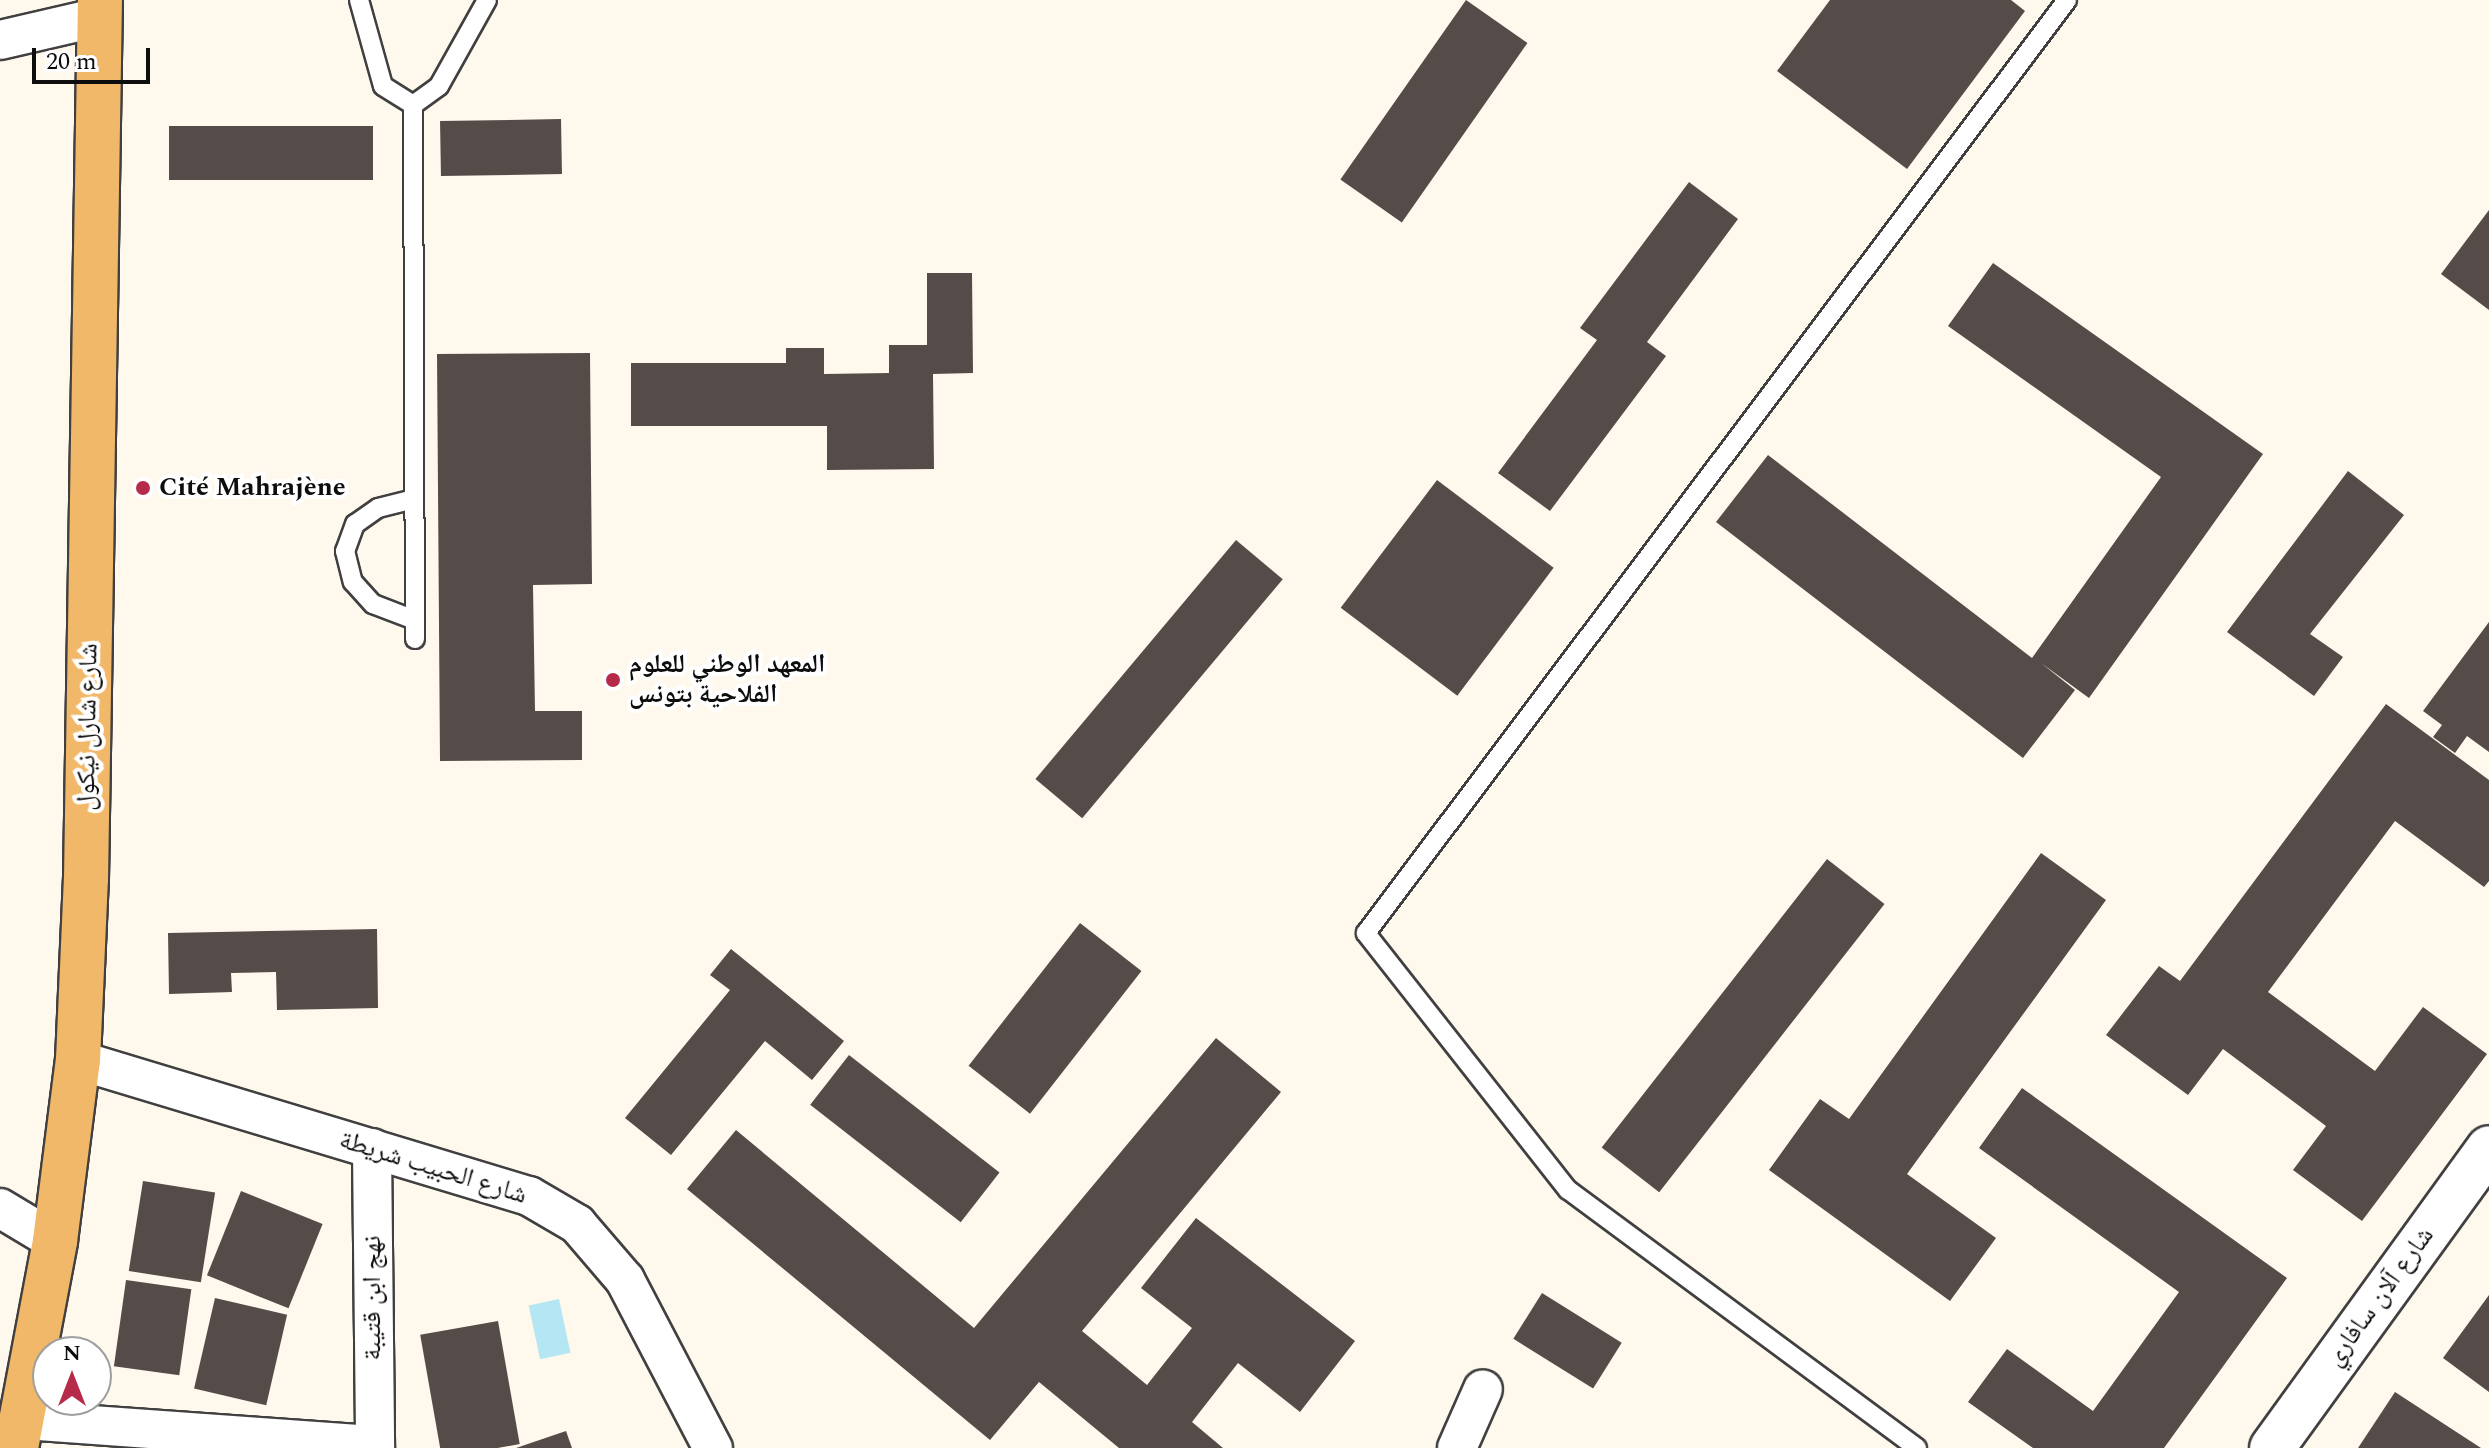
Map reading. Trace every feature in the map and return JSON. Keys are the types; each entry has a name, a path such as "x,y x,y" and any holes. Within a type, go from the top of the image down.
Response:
{"main road":[{"name":"شارع شارل نيكول","path":"20,1434 55,1241 78,1060 86,879 100,9"}],"street":[{"path":"0,40 100,9"},
{"name":"شارع الحبيب شريطة","path":"78,1060 529,1196 577,1224 625,1280 713,1448"},
{"name":"نهج ابن قتيبة","path":"372,1148 374,1446"},
{"name":"شارع آلان سافاري","path":"2272,1448 2489,1148"},
{"path":"0,1208 55,1241"},
{"path":"1457,1448 1483,1389"},
{"path":"20,1434 374,1446"}],"lane":[{"path":"359,0 383,86 413,105"},
{"path":"413,105 439,86 487,0"},
{"path":"1917,1448 1568,1190 1366,933 2067,0"},
{"path":"413,105 415,629 373,604 353,582 345,551 355,524 378,508 414,499"}],"water":[{"path":"559,1299 570,1353 540,1359 529,1305"}],"building":[{"path":"1466,0 1527,43 1402,222 1340,179"},
{"path":"1830,0 2011,0 2025,11 1907,169 1777,71"},
{"path":"561,119 562,174 441,176 440,121"},
{"path":"169,126 373,126 373,180 169,180"},
{"path":"1689,182 1738,219 1647,342 1666,356 1550,511 1498,473 1597,340 1580,328"},
{"path":"2489,210 2489,310 2441,274"},
{"path":"1993,263 2263,454 2089,698 2041,663 2075,690 2023,758 1716,522 1768,455 2032,658 2161,477 1948,326"},
{"path":"927,273 972,273 973,373 933,374 934,469 827,470 827,426 631,426 631,363 786,363 786,348 824,348 824,374 889,373 889,345 927,345"},
{"path":"590,353 592,584 533,585 535,711 582,711 582,760 440,761 437,354"},
{"path":"2348,471 2404,515 2310,634 2343,657 2314,696 2227,632"},
{"path":"1437,480 1554,568 1457,696 1341,608"},
{"path":"1236,540 1283,579 1082,818 1035,779"},
{"path":"2489,622 2489,752 2467,736 2455,753 2433,737 2442,725 2423,711"},
{"path":"2386,704 2489,780 2489,881 2484,887 2395,821 2268,992 2375,1071 2423,1007 2487,1054 2362,1221 2293,1170 2326,1126 2223,1049 2188,1095 2106,1035 2159,966 2180,981"},
{"path":"2041,853 2106,900 1907,1174 1996,1238 1950,1301 1769,1170 1820,1099 1849,1119"},
{"path":"1827,859 1885,904 1659,1192 1602,1147"},
{"path":"1080,923 1141,971 1030,1114 969,1066"},
{"path":"377,929 378,1008 277,1010 276,972 231,973 232,992 169,994 168,933"},
{"path":"731,949 844,1041 812,1080 765,1041 671,1155 625,1118 730,990 710,975"},
{"path":"1216,1038 1281,1092 1082,1331 1147,1385 1192,1328 1141,1288 1196,1218 1355,1341 1300,1412 1238,1363 1192,1422 1223,1448 1119,1448 1039,1382 990,1440 687,1189 736,1130 974,1328"},
{"path":"849,1055 1000,1173 961,1222 810,1105"},
{"path":"2022,1088 2287,1278 2164,1448 2033,1448 1968,1402 2007,1349 2093,1411 2179,1292 1979,1148"},
{"path":"143,1181 215,1192 201,1282 129,1271"},
{"path":"241,1191 323,1224 289,1308 207,1275"},
{"path":"126,1280 191,1289 179,1375 114,1366"},
{"path":"1542,1293 1622,1343 1593,1389 1513,1339"},
{"path":"2489,1295 2489,1392 2443,1358"},
{"path":"215,1298 287,1315 266,1405 194,1389"},
{"path":"498,1321 520,1444 498,1448 440,1448 420,1335"},
{"path":"2395,1392 2481,1448 2358,1448"},
{"path":"566,1431 572,1448 516,1448"}],"place":[{"name":"Cité Mahrajène","path":"143,488"},
{"name":"المعهد الوطني للعلوم الفلاحية بتونس","path":"613,680"}]}
